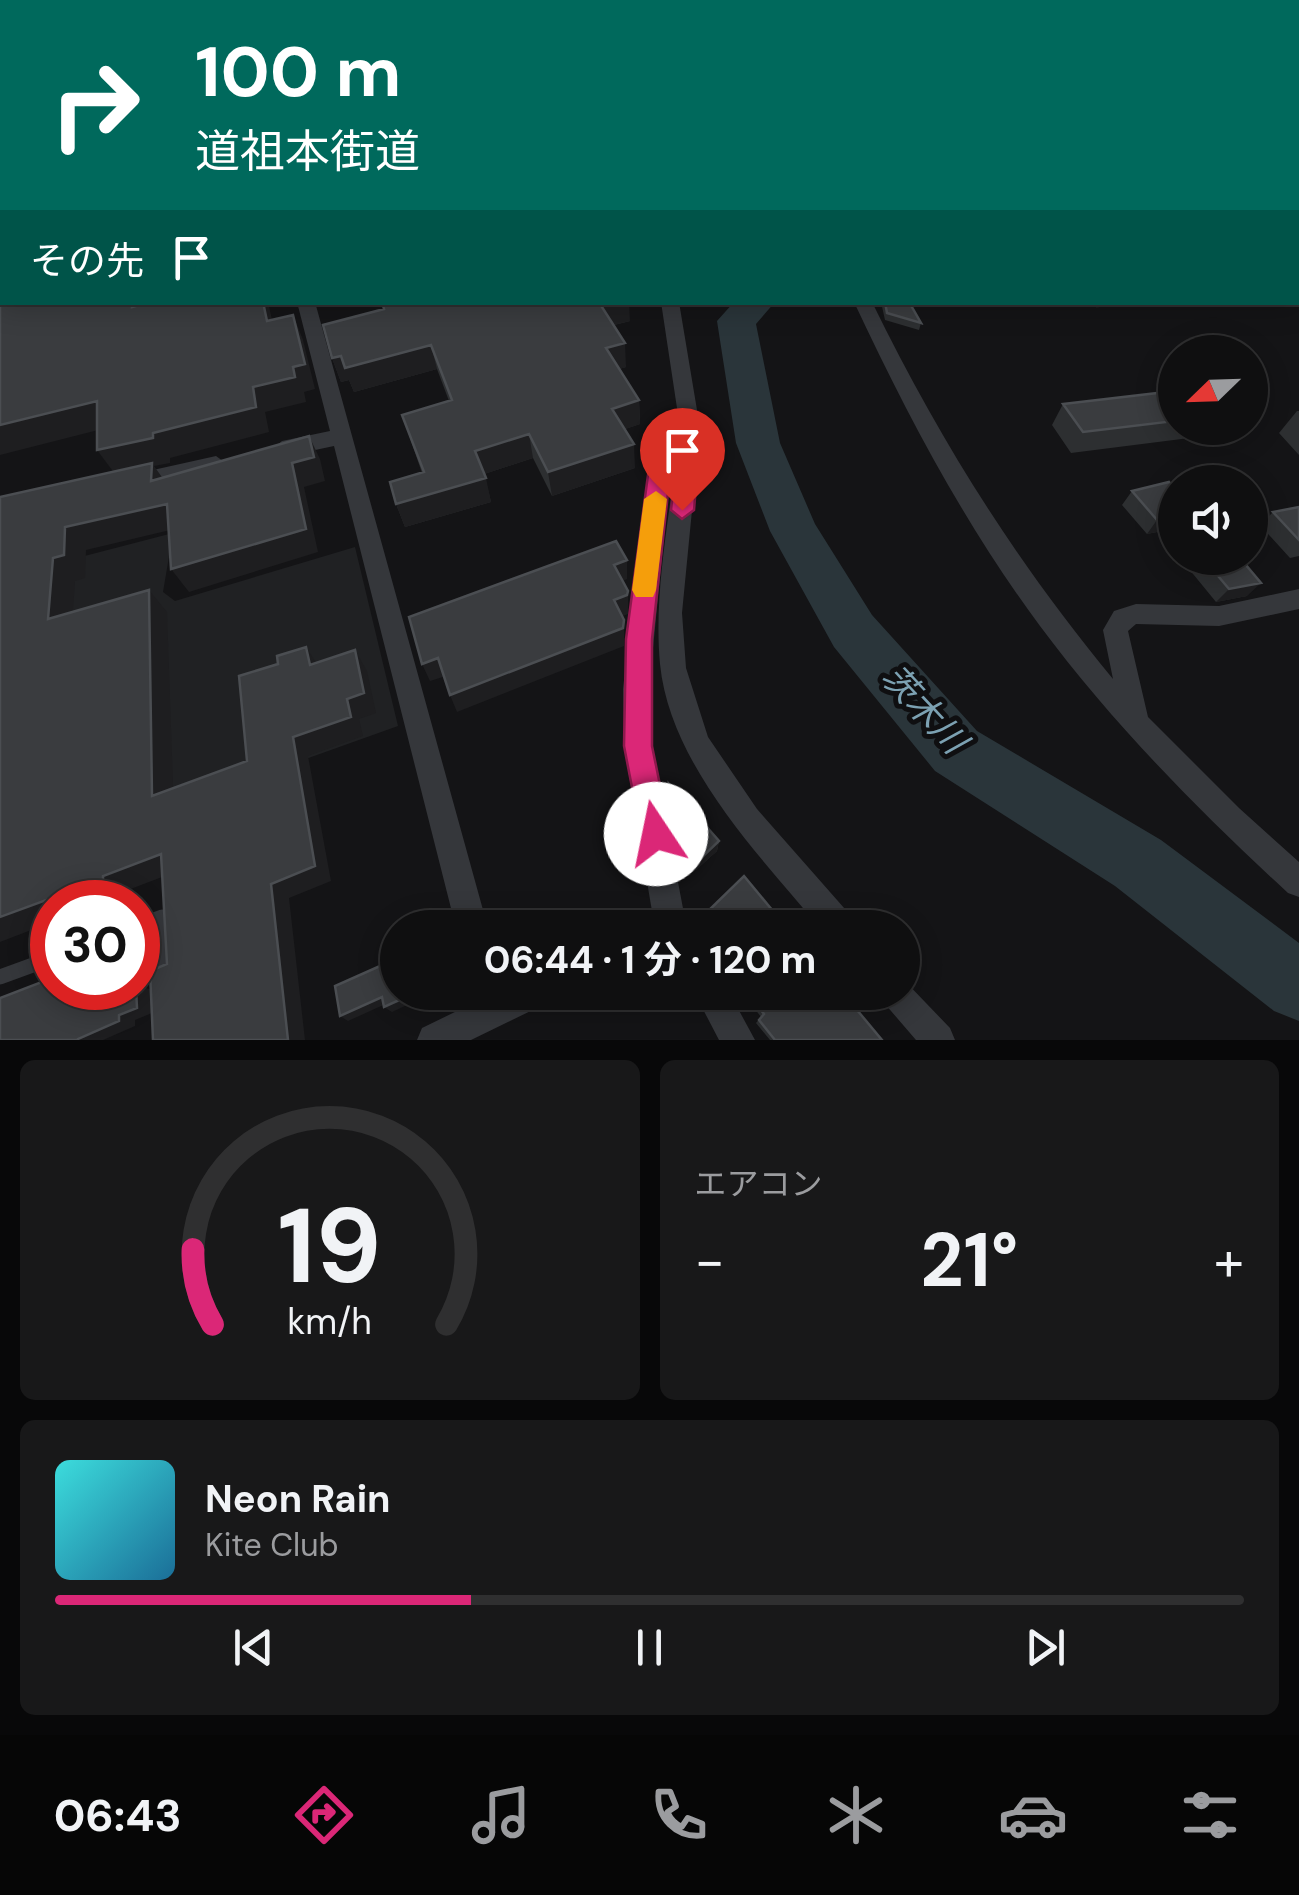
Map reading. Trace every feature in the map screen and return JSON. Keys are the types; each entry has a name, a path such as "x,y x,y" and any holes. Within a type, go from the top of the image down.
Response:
{"street":[{"path":"307,305 467,910"},
{"path":"670,305 690,428 670,613 673,668 696,743 747,819 825,910"},
{"path":"863,305 927,438 1000,557 1078,660 1136,727 1242,833 1299,882"},
{"path":"113,487 339,437"},
{"path":"665,910 638,746 636,689 659,475 667,461 688,452"},
{"path":"1136,727 1114,630 1123,618 1136,614 1219,616 1299,600"},
{"path":"434,1040 480,1010"},
{"path":"720,1010 738,1040"},
{"path":"912,1010 938,1040"}],"lane":[{"path":"160,918 164,1005"},
{"path":"0,977 30,966"}],"shaded area":[{"path":"173,533 163,592 175,601 355,547 398,726 177,805 0,578"}],"building":[{"path":"0,305 264,305 267,321 293,315 305,364 293,367 295,377 253,387 256,407 153,433 153,438 97,450 97,401 0,425"},
{"path":"383,305 601,305 625,343 606,348 639,400 612,409 634,444 548,472 529,434 475,451 486,478 396,504 390,482 424,472 402,415 452,400 431,345 345,368 341,356 332,358 323,325 384,309"},
{"path":"886,305 911,305 921,323 887,313"},
{"path":"1158,393 1158,423 1083,432 1063,404"},
{"path":"309,436 314,457 292,463 306,529 171,569 167,504 65,527 64,555 53,558 48,619 149,590 152,796 247,761 239,676 278,664 277,656 306,647 310,665 355,650 364,693 347,699 351,717 293,737 315,866 271,884 288,1040 153,1040 152,1010 160,1010 160,967 167,964 161,854 103,876 103,880 30,880 30,906 0,917 0,497 152,463 151,481"},
{"path":"1158,485 1158,520 1157,520 1132,491"},
{"path":"1299,507 1299,540 1273,512"},
{"path":"616,541 627,560 614,565 628,591 614,600 624,620 623,628 450,695 438,658 422,664 409,617"},
{"path":"1217,575 1254,575 1261,583 1229,589"},
{"path":"669,784 719,841 697,862 676,838 681,834 673,825"},
{"path":"744,876 772,910 709,910"},
{"path":"380,966 380,998 340,1016 335,986"},
{"path":"30,986 30,1010 132,1010 119,1015 119,1021 78,1040 0,1040 0,998"},
{"path":"761,1010 857,1010 882,1040 775,1040 759,1020 764,1014"}],"waterway":[{"name":"茨木川","path":"754,305 736,321 758,443 794,531 853,631 956,751 1138,863 1299,986"}],"slow traffic":[{"path":"644,590 656,499"}],"route":[{"path":"656,834 638,746 639,639 659,475 667,461 688,452 682,510"}]}
